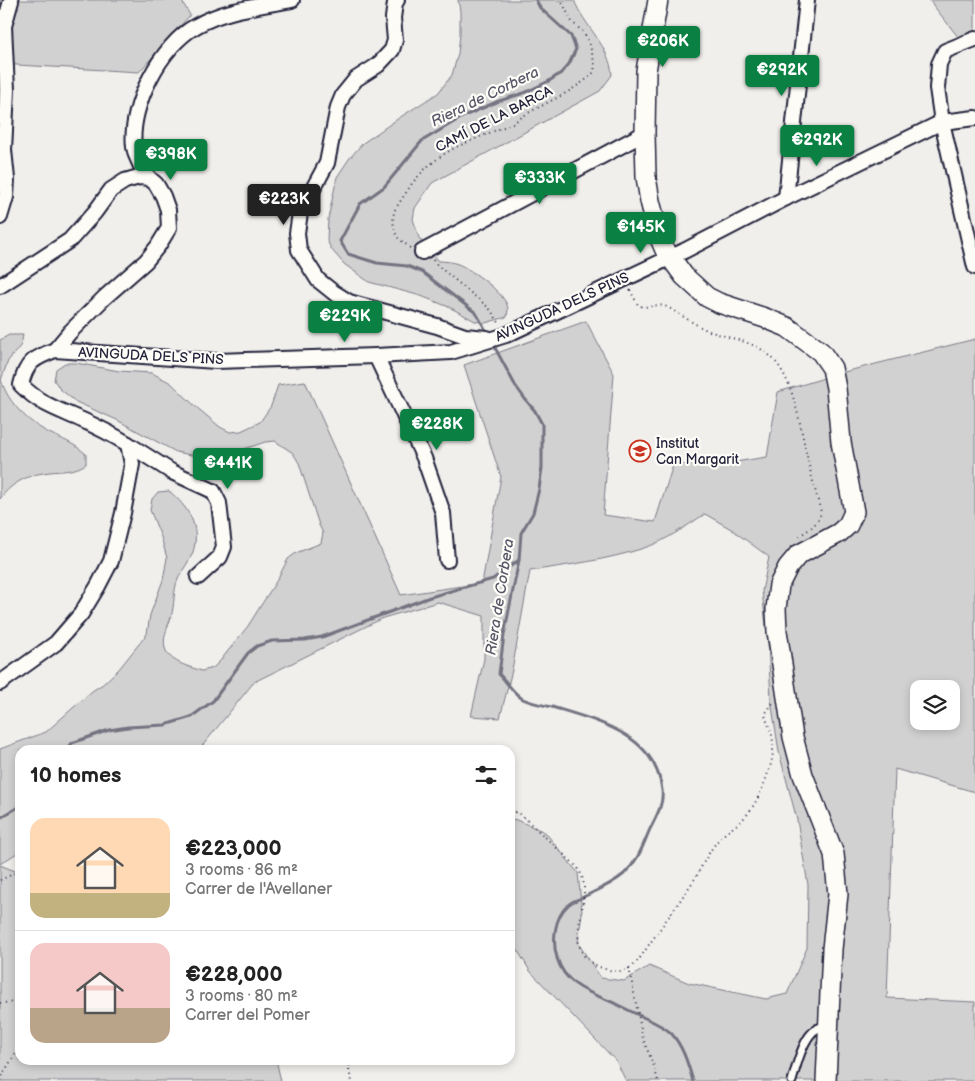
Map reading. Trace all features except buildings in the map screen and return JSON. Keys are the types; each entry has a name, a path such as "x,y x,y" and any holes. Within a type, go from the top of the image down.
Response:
{"street":[{"path":"198,578 220,557 224,547 219,503 213,491 172,472 128,444 82,420 48,407 30,395 21,385 24,372 36,357 55,350 84,318 146,261 169,228 168,210 163,196 139,163 134,146 135,124 140,104 150,78 164,56 177,40 195,26 209,19 244,9 292,0"},
{"path":"397,0 392,18 395,40 392,50 378,64 356,79 343,95 338,107 327,163 300,213 297,233 299,250 318,280 350,302 437,326 465,336 500,337"},
{"path":"658,0 646,71 645,133 646,177 659,236 669,257 684,276 707,296 719,303 787,327 821,352 832,368 836,388 842,442 854,512 848,525 839,533 798,555 783,576 778,592 777,632 793,737 803,775 832,848 837,868 838,894 832,949 826,1081"},
{"path":"786,198 807,0"},
{"path":"0,217 6,197 4,150 7,90 4,26 11,1"},
{"path":"975,39 945,51 939,64 937,88 942,122 975,267"},
{"name":"AVINGUDA DELS PINS","path":"55,350 216,360 450,352 500,337 625,279 942,122 975,118"},
{"path":"422,252 645,133"},
{"path":"0,286 70,240 95,212 111,190 125,181 139,177 149,178"},
{"path":"376,356 424,458 443,513 447,560"},
{"path":"0,683 56,643 81,614 98,586 111,561 123,514 132,464 128,444"}],"lane":[{"path":"792,1081 806,1039 814,1030 822,1026 829,1027"}],"path":[{"name":"CAMÍ DE LA BARCA","path":"500,337 489,308 436,265 431,256 405,246 397,237 393,222 394,210 413,182 441,156 456,147 513,123 590,78 594,72 595,65 589,42 583,32 572,22 561,0"},
{"path":"625,279 638,305 646,307 660,304 694,324 758,348 770,356 780,368 794,402 820,512 820,518 816,524 794,540"},
{"path":"515,812 519,813 573,863 580,872 584,893 577,937 579,948 585,957 596,965 610,970 620,971 629,968 642,956 676,909 720,838 742,820 754,804 769,771 772,758 773,742 765,714 768,707 774,701 786,698"},
{"path":"0,880 15,872"},
{"path":"629,968 643,1039 658,1081"},
{"path":"0,1002 15,1002"},
{"path":"1,1081 15,1054"},
{"path":"350,1065 349,1072 352,1081"}],"shaded area":[{"path":"0,0 181,0 190,15 139,72 0,64"},
{"path":"458,0 574,0 584,19 602,45 607,55 612,75 600,91 432,183 415,208 413,219 419,238 439,261 458,264 472,271 502,296 508,309 507,317 485,323 475,321 449,307 421,296 369,282 344,264 331,249 327,240 328,219 337,177 349,159 363,143 438,93 452,75 458,54 460,34"},
{"path":"929,0 975,0 975,32 959,38"},
{"path":"586,321 614,374 603,515 655,522 673,465 735,462 767,457 778,392 844,372 975,339 975,792 895,769 887,998 975,1002 975,1081 626,1081 616,1061 530,971 515,946 515,819 545,832 578,873 582,913 578,943 601,978 624,981 649,966 689,983 766,999 787,994 807,948 808,885 797,820 779,752 771,700 768,644 762,591 769,557 731,529 705,514 668,537 644,548 602,559 530,571 512,670 500,718 471,716 484,659 484,616 438,602 383,618 254,682 203,745 15,745 15,854 0,864 0,749 46,732 119,669 147,634 150,615 163,580 167,558 150,510 152,499 158,492 169,491 176,497 187,510 194,525 195,534 193,552 176,584 172,612 164,642 165,647 172,659 202,671 213,668 248,626 288,559 296,553 321,543 323,533 299,463 293,453 275,441 265,442 227,455 206,458 176,452 117,420 76,402 60,389 54,380 56,369 65,363 76,363 119,371 152,373 171,383 220,427 230,432 241,431 260,422 271,406 278,385 305,381 401,595 482,583 501,477 464,365"},
{"path":"9,335 23,335 21,345 8,361 1,380 4,389 14,404 33,423 82,450 86,454 86,464 70,470 31,476 13,485 0,499 0,340"},
{"path":"0,865 15,871 15,1065 277,1065 281,1081 0,1081"}],"waterway":[{"name":"Riera de Corbera","path":"488,334 476,313 422,272 407,266 377,263 348,254 340,241 360,204 384,187 422,141 464,116 524,93 549,81 561,73 569,64 576,49 571,36 540,8 536,0"},
{"name":"Riera de Corbera","path":"493,344 515,385 535,411 542,424 542,468 539,489 533,513 521,533 519,560 504,635 499,674 513,691 523,699 588,718 622,733 648,755 657,771 662,790 659,810 640,853 633,864 614,881 571,903 563,910 555,930 555,951 561,968 572,982 588,992 665,1028 671,1033 682,1049 693,1081"},
{"path":"71,745 109,730 165,725 191,717 213,701 248,653 257,646 272,641 305,640 322,637 430,597 493,579 519,560"},
{"path":"0,818 15,809"}],"place":[{"name":"Institut Can Margarit","path":"640,451"}]}
